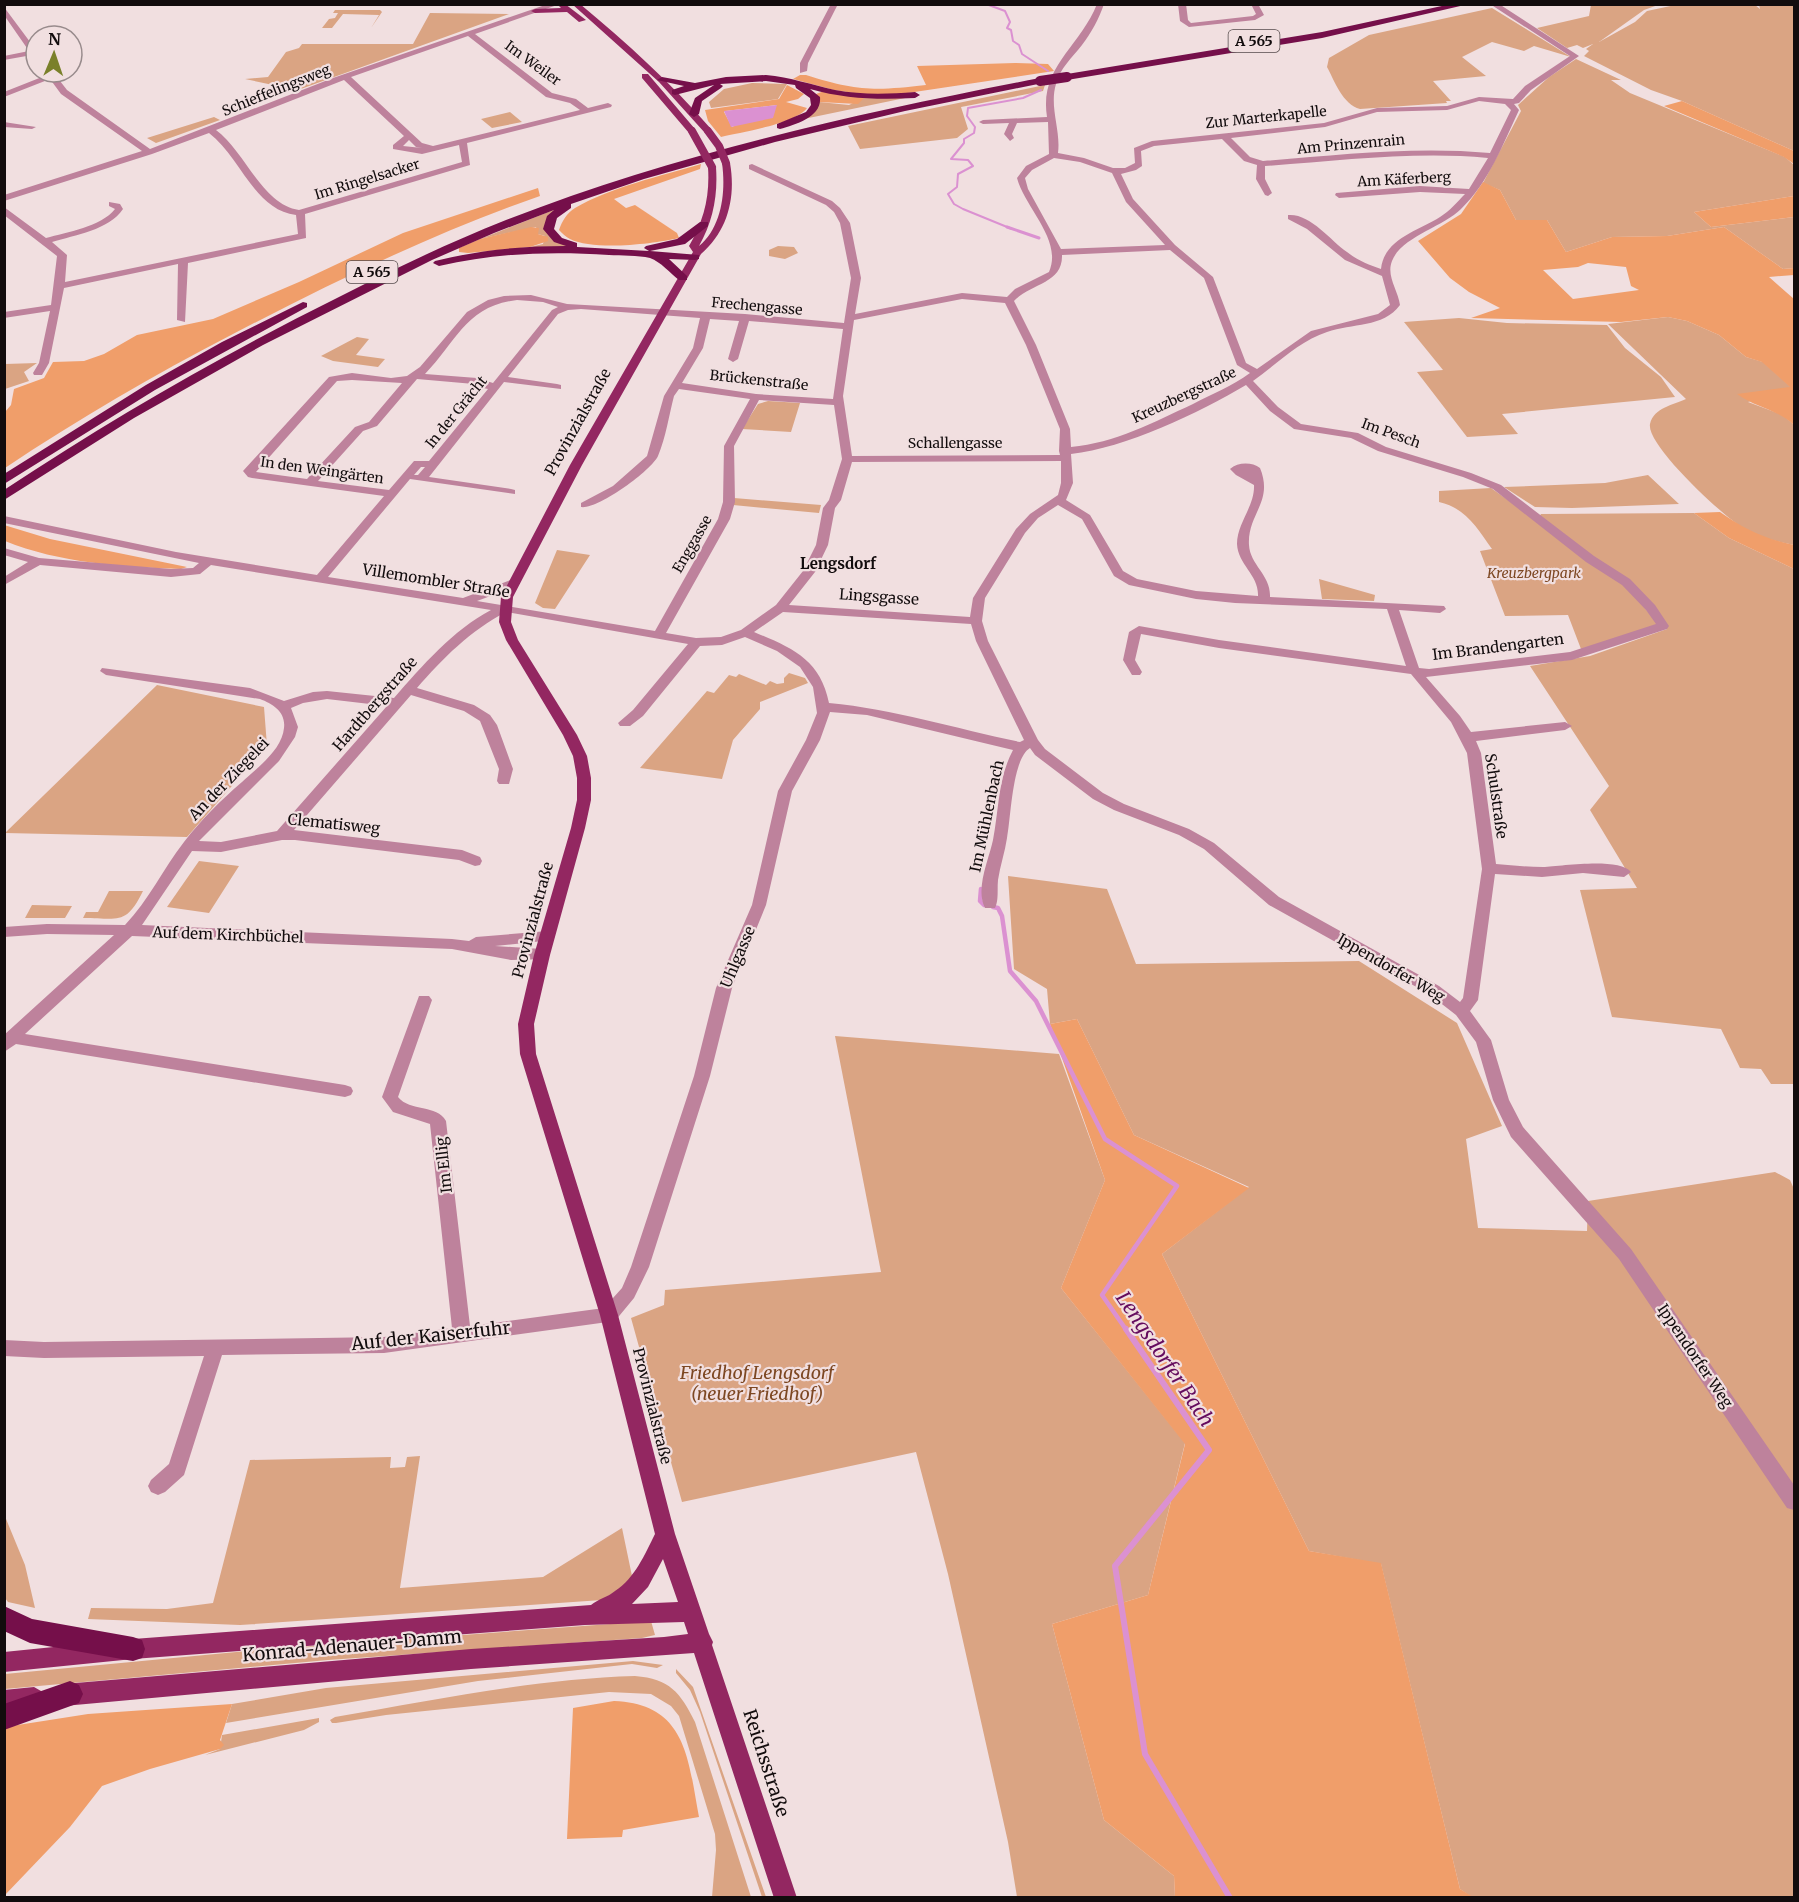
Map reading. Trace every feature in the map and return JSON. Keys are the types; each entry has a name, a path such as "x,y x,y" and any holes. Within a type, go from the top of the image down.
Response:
{"highway":[{"name":"A 565","path":"330,292 457,234 532,204 665,159 769,130 965,90 1314,31 1439,4"},
{"name":"A 565","path":"1068,74 1322,35 1465,4"},
{"name":"A 565","path":"4,496 73,449 223,361 469,239 601,190 814,127 1040,79"},
{"path":"662,80 709,86"},
{"path":"675,92 741,81 779,80 836,93 866,97 893,97 965,90"},
{"path":"769,130 809,114 816,105 815,97 801,85"},
{"path":"694,114 698,100 709,86"},
{"path":"601,190 564,207 552,216 549,223 551,234 573,245 696,255"},
{"path":"367,288 425,267 486,252 535,248 645,251 681,242 704,224"},
{"path":"645,251 663,260 684,278"},
{"path":"4,480 57,444 167,378 309,302"},
{"path":"4,1618 30,1631 133,1649"},
{"path":"4,1716 70,1694"}],"main road":[{"name":"Provinzialstraße","path":"562,6 620,52 665,97 692,131 712,167 713,193 704,224 694,246 696,255"},
{"path":"535,11 577,6"},
{"name":"Provinzialstraße","path":"577,6 621,41 675,92 719,146 729,177 724,211 706,247 696,255 576,465 513,584 505,608 505,622 512,640 570,735 580,756 584,778 584,800 578,828 542,955 526,1024 528,1054 609,1316 665,1534 703,1642"},
{"path":"657,89 675,92"},
{"path":"665,97 675,92"},
{"path":"585,1615 616,1605 630,1593 641,1581 665,1534"},
{"name":"Konrad-Adenauer-Damm","path":"4,1662 133,1649 585,1615 692,1612"},
{"name":"Konrad-Adenauer-Damm","path":"4,1701 460,1660 664,1647 703,1642"},
{"name":"Reichsstraße","path":"703,1642 786,1898"}],"street":[{"path":"802,71 835,4"},
{"path":"1053,155 1048,102 1051,83 1061,65 1081,41 1101,4"},
{"path":"1182,4 1184,21 1189,25 1255,18 1260,15 1254,4"},
{"path":"1493,4 1575,58 1547,74 1528,88 1516,101 1508,102"},
{"path":"4,9 15,30 24,40"},
{"name":"Schieffelingsweg","path":"4,198 149,152 346,77 535,11"},
{"name":"Im Weiler","path":"469,33 549,95 573,101 585,109"},
{"path":"4,58 24,55"},
{"path":"346,77 419,146 434,149"},
{"path":"4,95 29,84"},
{"path":"58,84 64,92 149,152"},
{"name":"Zur Marterkapelle","path":"1115,171 1139,164 1137,150 1145,145 1324,125 1377,110 1447,108 1479,99 1508,102"},
{"path":"1292,217 1317,231 1339,251 1385,274 1386,264 1395,250 1448,216 1469,192 1486,168 1515,110 1508,102"},
{"path":"409,136 396,147 422,152 608,105"},
{"path":"983,122 1050,119"},
{"path":"1010,138 1008,134 1014,121"},
{"path":"4,124 32,128"},
{"path":"211,130 222,139 267,196 284,212 300,213"},
{"path":"1223,135 1247,159 1262,164 1258,172 1259,178 1268,193"},
{"name":"Im Ringelsacker","path":"60,286 303,236 300,213 467,163 462,142"},
{"name":"Am Prinzenrain","path":"1262,164 1403,153 1451,152 1491,156"},
{"path":"1026,744 982,641 976,621 979,598 1020,531 1034,516 1059,501 1065,494 1067,483 1064,455 1065,429 1031,345 1010,306 1010,300 1018,291 1053,274 1058,265 1056,252 1021,178 1029,168 1053,155 1073,158 1115,171 1129,200 1172,247 1208,277 1242,364 1257,373"},
{"path":"752,167 823,200 842,216 853,256 855,278 838,402 847,459"},
{"name":"Am Käferberg","path":"1339,195 1428,188 1469,192"},
{"path":"47,242 109,220 119,209 112,204"},
{"path":"4,210 62,255 56,307 44,363 38,373"},
{"path":"1056,252 1172,247"},
{"path":"182,320 183,262"},
{"name":"Kreuzbergstraße","path":"1064,455 1098,446 1170,419 1247,381 1321,330 1389,314 1395,305 1395,300 1385,274"},
{"name":"Frechengasse","path":"664,313 850,322 960,291 1010,300"},
{"path":"310,483 359,429 373,424 470,314 484,306 512,298 526,298 553,300 566,307 581,306 664,313"},
{"path":"4,315 56,307"},
{"name":"In der Grächt","path":"421,479 555,312 566,307"},
{"path":"585,505 617,488 652,457 659,439 666,406 676,384 698,348 706,315"},
{"path":"733,359 745,317"},
{"name":"In den Weingärten","path":"391,494 252,475 249,471 333,379 346,376 391,381 414,377"},
{"path":"414,377 440,379 449,383 482,385 499,383"},
{"name":"Im Pesch","path":"1247,381 1274,410 1293,424 1304,428 1346,433 1382,449 1467,475 1497,487 1530,512"},
{"name":"In der Grächt","path":"499,383 557,387"},
{"name":"Brückenstraße","path":"676,384 756,397 838,402"},
{"name":"Enggasse","path":"658,635 724,519 729,502 729,446 756,397"},
{"name":"Schallengasse","path":"847,459 1064,455"},
{"name":"Villemombler Straße","path":"4,519 187,558 463,601 696,642 722,641 745,633 780,608 809,572 822,545 829,508 835,500 847,459"},
{"name":"In der Grächt","path":"319,580 418,462 433,465"},
{"path":"406,477 511,492"},
{"path":"1259,483 1260,497 1248,522 1242,543 1248,562 1262,581 1264,601"},
{"path":"1059,501 1086,517 1108,558 1124,578 1132,582 1196,595 1264,601 1440,609"},
{"name":"Im Brandengarten","path":"1136,672 1129,660 1135,632 1139,630 1219,644 1430,673 1542,661 1584,653 1663,626 1651,608 1626,582 1590,559 1530,512"},
{"path":"4,551 39,561 171,573 196,571 208,561"},
{"path":"4,582 39,561"},
{"path":"463,601 513,584"},
{"name":"Schulstraße","path":"1392,606 1413,670 1448,707 1469,737 1474,753 1489,869 1470,1000 1461,1011"},
{"name":"Hardtbergstraße","path":"282,835 431,664 482,620 505,608"},
{"name":"Lingsgasse","path":"780,608 976,621"},
{"path":"745,633 780,648 805,664 815,679 825,707 867,711 970,736 1026,744"},
{"path":"625,723 638,713 696,642"},
{"path":"106,671 250,692 270,697 284,706 300,698 317,694 398,703"},
{"path":"409,690 469,708 485,718 490,725 506,769 504,781"},
{"name":"An der Ziegelei","path":"129,930 188,846 224,805 281,749 291,727 284,706"},
{"name":"Uhlgasse","path":"609,1316 628,1293 648,1246 699,1087 724,988 759,905 785,791 821,724 825,707"},
{"path":"1469,737 1565,726"},
{"name":"Im Mühlenbach","path":"990,904 988,890 1001,837 1008,781 1026,744"},
{"name":"Ippendorfer Weg","path":"1026,744 1098,796 1119,807 1184,832 1209,846 1274,901 1434,990 1461,1011 1483,1040 1502,1100 1517,1132 1625,1254 1794,1501"},
{"name":"Clematisweg","path":"188,846 221,847 282,835 462,855 475,861"},
{"path":"1489,869 1542,872 1583,868 1624,872"},
{"name":"Auf dem Kirchbüchel","path":"4,932 46,929 129,930 452,944 511,954 542,955"},
{"path":"9,1041 57,993 129,930"},
{"name":"Auf dem Kirchbüchel","path":"452,944 548,936"},
{"name":"Im Ellig","path":"424,1000 390,1097 392,1104 399,1110 432,1116 438,1121 462,1335"},
{"path":"9,1041 38,1043 345,1091"},
{"name":"Auf der Kaiserfuhr","path":"4,1348 44,1350 384,1345 609,1316"},
{"path":"158,1486 177,1469 216,1347"}],"green space":[{"path":"1680,4 1755,5 1760,9 1759,5 1794,5 1794,151 1682,101 1651,90 1584,56 1589,51 1586,49 1593,44 1583,48 1577,45 1567,48 1537,28 1589,16 1591,5 1658,5 1644,10 1599,42 1635,22 1647,11"},
{"path":"1492,8 1571,57 1534,46 1524,51 1492,42 1462,57 1486,76 1433,81 1451,101 1360,109 1354,107 1344,97 1327,67 1329,58 1369,35"},
{"path":"335,10 380,10 382,12 371,28 379,15 343,14 332,28 322,28 329,19 335,18 338,13 333,13"},
{"path":"430,13 509,14 298,90 279,85 280,83 273,85 245,79 268,77 286,52 299,48 302,44 413,44"},
{"path":"1576,59 1621,80 1611,80 1630,93 1785,157 1794,165 1794,196 1694,212 1711,227 1794,217 1794,268 1783,269 1724,227 1667,236 1612,237 1566,252 1547,220 1516,220 1500,190 1483,183 1521,111 1518,105 1549,77"},
{"path":"752,83 787,84 778,99 711,108 709,102 724,89"},
{"path":"1045,85 1043,91 961,107 968,129 957,138 860,149 848,126"},
{"path":"865,97 905,98 799,120 819,102 849,105"},
{"path":"510,112 522,122 492,128 481,119"},
{"path":"214,117 220,120 156,143 147,138"},
{"path":"556,209 545,228 576,247 530,247 543,244 545,236 538,234 536,227 480,239"},
{"path":"778,246 794,247 798,253 785,259 769,256 769,250"},
{"path":"1668,317 1687,321 1719,335 1746,357 1763,362 1792,388 1748,402 1783,415 1794,425 1794,545 1755,534 1733,521 1672,463 1652,434 1650,424 1652,418 1665,407 1686,399 1608,324"},
{"path":"1459,318 1507,323 1607,325 1625,348 1661,377 1675,397 1502,414 1518,434 1467,437 1417,372 1443,370 1404,322"},
{"path":"357,337 369,339 356,355 385,359 378,367 333,361 321,356"},
{"path":"37,363 24,372 29,381 5,389 5,364"},
{"path":"768,401 800,403 791,432 742,429 758,404"},
{"path":"1648,475 1679,504 1535,507 1504,487 1605,483"},
{"name":"Kreuzbergpark","path":"1491,488 1623,582 1659,625 1581,649 1568,615 1505,616 1480,551 1492,549 1476,526 1464,514 1439,502 1439,491"},
{"path":"734,498 821,505 819,513 733,505"},
{"path":"1694,513 1729,538 1794,569 1794,1084 1771,1084 1761,1069 1740,1068 1721,1029 1612,1017 1580,890 1637,888 1590,810 1609,786 1530,666 1590,656 1667,629 1653,607 1539,517 1541,514"},
{"path":"557,550 590,555 555,609 543,608 535,603"},
{"path":"1319,579 1375,595 1374,601 1322,599"},
{"path":"789,673 805,678 808,683 760,702 760,709 733,740 722,779 640,768 707,691 714,693 729,675 736,677 739,674 766,685 770,681 777,684 784,683 784,678"},
{"path":"157,685 264,707 267,746 187,837 5,833"},
{"path":"199,861 239,866 209,913 167,907"},
{"path":"1008,876 1107,889 1136,964 1359,961 1457,1023 1502,1126 1466,1139 1478,1228 1587,1231 1588,1201 1775,1172 1790,1180 1794,1189 1794,1897 1473,1898 1460,1889 1381,1564 1309,1551 1162,1254 1249,1187 1134,1135 1077,1019 1050,1024 1047,989 1014,969"},
{"path":"109,891 143,891 131,910 120,918 83,918 86,912 98,912"},
{"path":"32,905 72,906 65,918 25,918"},
{"name":"Friedhof Lengsdorf (neuer Friedhof)","path":"835,1036 1059,1054 1105,1180 1061,1288 1185,1443 1148,1595 1052,1624 1104,1820 1174,1876 1175,1897 1017,1897 1008,1842 948,1574 916,1452 682,1502 631,1318 664,1305 665,1290 881,1272"},
{"path":"420,1456 400,1588 543,1577 622,1528 632,1576 621,1588 602,1600 240,1625 88,1619 91,1608 167,1609 213,1603 250,1460 391,1457 390,1468 405,1467 407,1457"},
{"path":"4,1514 25,1565 35,1608 8,1602 5,1598"},
{"path":"651,1621 655,1635 642,1638 328,1660 5,1689 5,1674 247,1651"},
{"path":"633,1661 663,1665 657,1668 632,1664 478,1681 226,1723 232,1704 326,1688"},
{"path":"676,1669 693,1687 766,1897 762,1897 700,1712 690,1690 676,1673"},
{"path":"635,1676 657,1680 665,1684 679,1695 690,1712 751,1897 712,1897 715,1834 679,1716 671,1706 651,1694 609,1692 386,1715 336,1723 330,1720 335,1717 446,1697 522,1686"},
{"path":"319,1718 319,1722 304,1730 205,1755 220,1749 222,1735"}],"shaded area":[{"path":"1048,64 1054,71 901,94 860,94 793,79 806,75 852,87 893,88 926,85 917,66"},
{"path":"787,85 804,94 798,99 786,102 807,108 801,114 780,123 721,137 708,121 705,110 779,99","holes":["777,105 732,127 725,111"]},
{"path":"824,91 865,97 858,104 819,102 816,94"},
{"path":"1682,101 1794,151 1794,164 1784,157 1664,106"},
{"path":"777,105 773,118 731,127 724,111"},
{"path":"701,164 700,169 614,199 626,208 635,205 677,233 679,238 608,246 581,243 570,239 559,230 563,220 575,208 604,194"},
{"path":"1483,182 1500,190 1516,220 1547,220 1566,252 1612,237 1667,236 1724,227 1783,269 1794,268 1794,275 1769,277 1794,299 1794,425 1781,415 1737,394 1790,387 1762,362 1746,357 1719,335 1687,321 1668,317 1621,322 1471,318 1500,308 1469,292 1450,278 1418,241 1461,214","holes":["1588,263 1626,267 1631,286 1639,290 1573,299 1543,270 1578,267"]},
{"path":"538,188 540,196 500,210 384,259 233,334 117,398 5,468 5,412 11,405 14,389 44,378 53,362 84,361 104,354 137,335 213,319 403,233"},
{"path":"1794,196 1794,217 1711,227 1694,212"},
{"path":"531,227 539,228 538,234 548,237 548,241 530,247 459,252 459,248 480,239"},
{"path":"1720,512 1755,533 1794,545 1794,569 1729,538 1694,513"},
{"path":"4,525 50,539 187,567 181,569 114,565 47,554 5,541"},
{"path":"1077,1019 1134,1135 1249,1188 1162,1254 1309,1551 1381,1563 1460,1889 1473,1897 1175,1897 1174,1876 1104,1820 1052,1624 1148,1595 1185,1444 1061,1288 1105,1180 1050,1024"},
{"path":"614,1701 638,1704 657,1712 670,1724 680,1738 687,1756 699,1817 623,1830 622,1837 567,1839 573,1708"},
{"path":"232,1704 220,1740 224,1745 220,1749 150,1769 102,1786 70,1827 5,1895 5,1727 88,1714"}],"waterway":[{"name":"Lengsdorfer Bach","path":"986,4 1005,11 1010,22 1007,28 1011,30 1013,41 1019,45 1022,54 1048,71"},
{"name":"Lengsdorfer Bach","path":"1008,227 954,204 948,194 957,187 958,174 973,166 968,160 951,159 964,143 964,139 974,133 975,127 967,116 968,108 1023,98 1041,90"},
{"name":"Lengsdorfer Bach","path":"1008,227 1039,238"},
{"name":"Lengsdorfer Bach","path":"1008,227 1012,229"},
{"name":"Lengsdorfer Bach","path":"981,889 980,901 984,905"},
{"name":"Lengsdorfer Bach","path":"993,907 998,908 1002,916 1010,971 1036,1001 1105,1139 1177,1186 1102,1295 1127,1331"},
{"name":"Lengsdorfer Bach","path":"1126,1329 1209,1450 1115,1566 1145,1754 1230,1898"}],"district":[{"name":"Lengsdorf","path":"838,564"}]}
